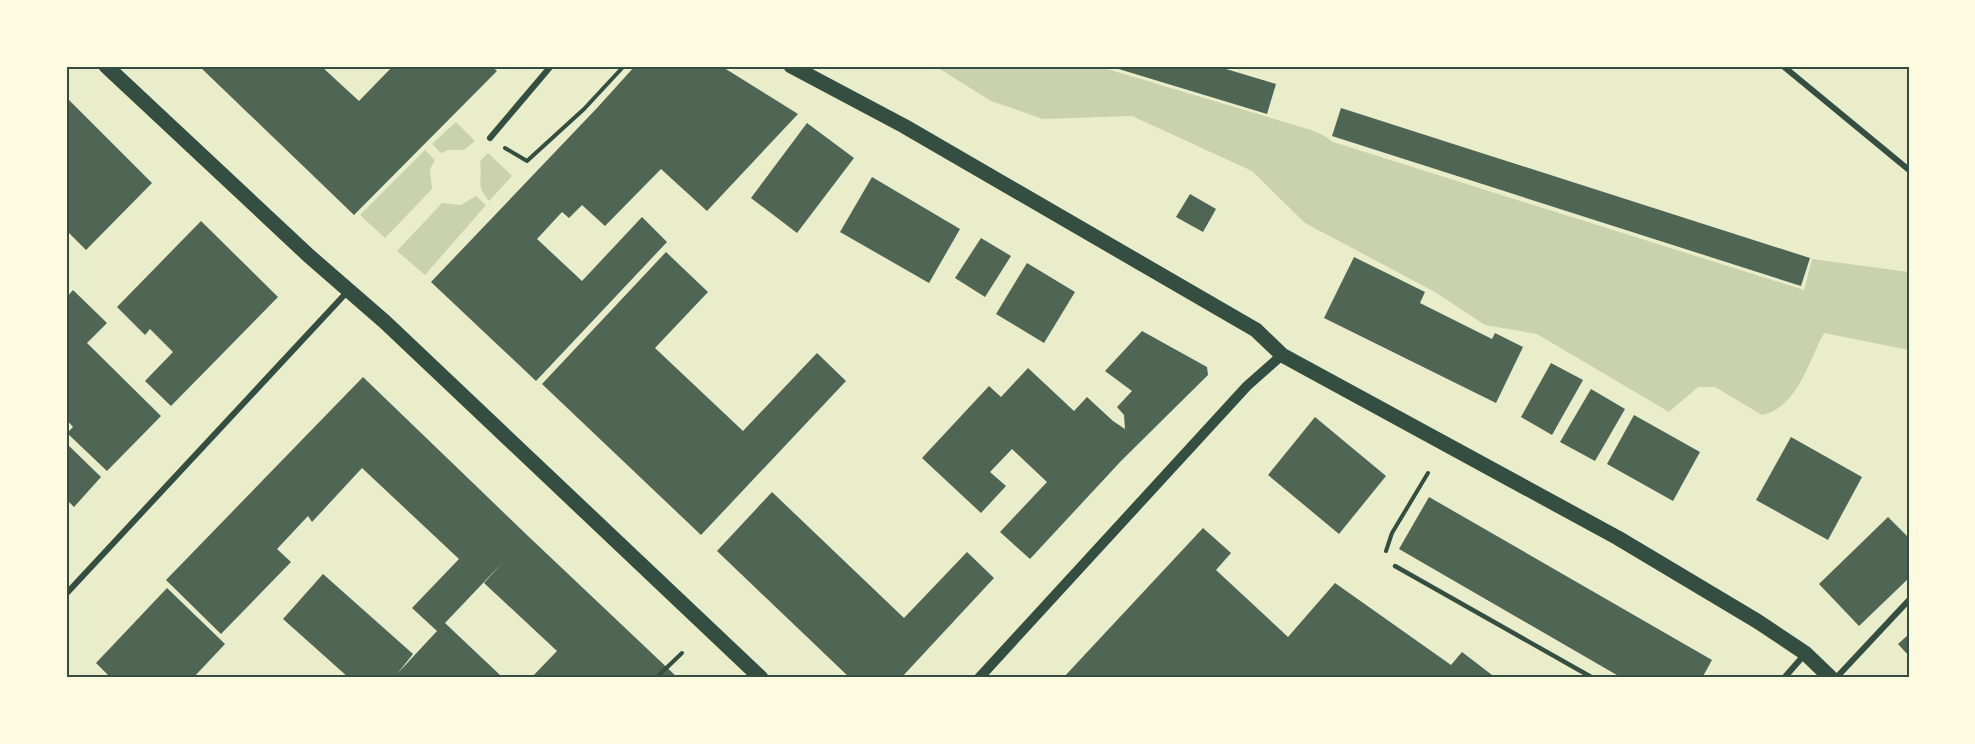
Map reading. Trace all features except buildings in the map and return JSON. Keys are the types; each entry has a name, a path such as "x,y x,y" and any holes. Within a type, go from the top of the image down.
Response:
{"main road":[{"path":"106,66 308,255 385,322 761,678"},
{"path":"791,66 904,126 1256,330 1282,355 1618,538 1757,621 1805,653 1831,678"}],"street":[{"path":"490,138 551,66"},
{"path":"1783,66 1909,170"},
{"path":"66,594 349,291"},
{"path":"979,678 1247,386 1282,355"},
{"path":"1836,678 1909,600"},
{"path":"1784,678 1805,653"}],"lane":[{"path":"1395,566 1593,678"}],"path":[{"path":"490,138 527,161 584,109 624,66"},
{"path":"1395,566 1388,561 1385,553 1388,542 1428,473"},
{"path":"656,678 682,653"}],"green space":[{"path":"935,66 1097,66 1311,130 1333,142 1804,290 1812,259 1909,272 1909,350 1824,333 1793,393 1785,403 1774,410 1762,415 1715,387 1698,387 1669,412 1537,334 1485,325 1435,292 1305,223 1252,171 1132,116 1043,119 991,101"},
{"path":"456,122 475,141 464,150 448,150 441,153 432,144"},
{"path":"425,150 435,160 430,169 432,189 385,238 360,215"},
{"path":"488,153 512,176 489,201 482,191 480,182 480,161"},
{"path":"476,196 486,205 425,275 397,251 442,203 461,205"}]}
